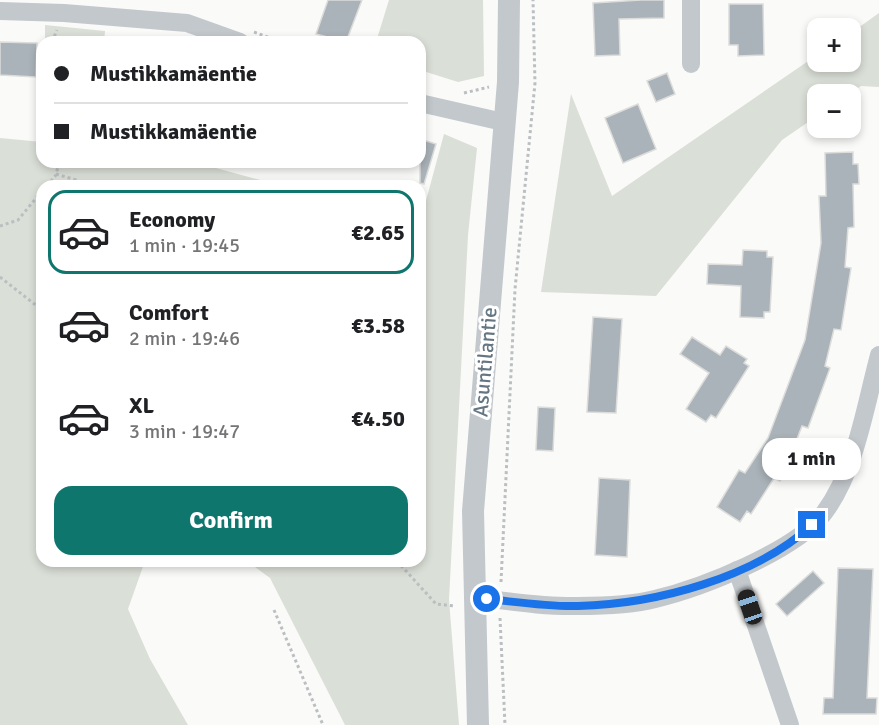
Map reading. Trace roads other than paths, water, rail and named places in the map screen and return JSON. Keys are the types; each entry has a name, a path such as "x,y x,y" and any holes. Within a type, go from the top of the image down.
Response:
{"street":[{"name":"Asuntilantie","path":"478,725 473,511 508,82 509,0"},
{"path":"691,0 691,64"},
{"path":"0,11 64,6 187,23 223,36"},
{"path":"426,105 503,122"},
{"path":"474,603 500,600 577,606 655,600 771,555 823,515 840,486 879,355"},
{"path":"737,570 790,725"}]}
